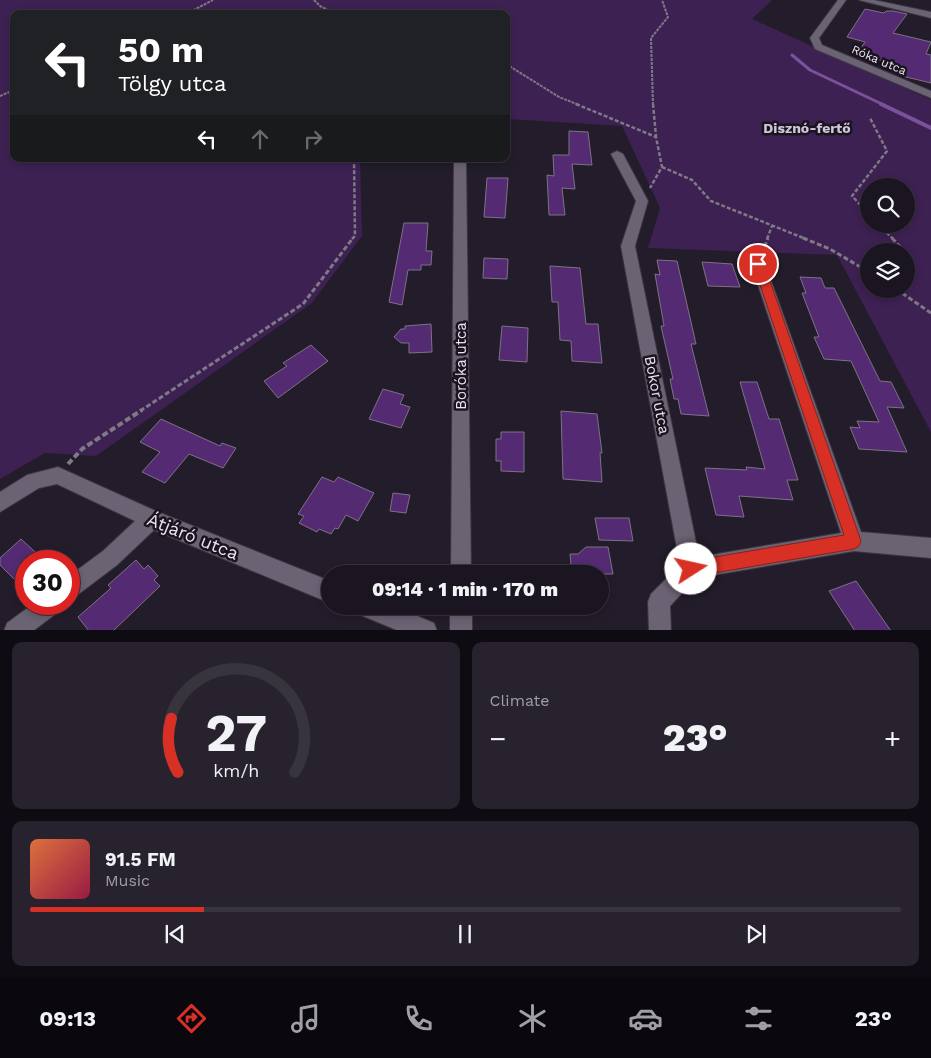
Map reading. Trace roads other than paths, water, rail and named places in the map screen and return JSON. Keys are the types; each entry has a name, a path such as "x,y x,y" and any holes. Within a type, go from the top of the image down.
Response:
{"street":[{"name":"Róka utca","path":"842,0 814,38 818,47 931,95"},
{"path":"863,0 931,15"},
{"name":"Bokor utca","path":"617,154 642,201 628,246 691,569"},
{"name":"Boróka utca","path":"460,162 461,565"},
{"path":"758,264 854,541"},
{"name":"Átjáró utca","path":"0,503 34,481 58,475 151,519 321,588"},
{"path":"80,581 110,558 151,519"},
{"path":"660,630 659,602 691,569 854,541 931,548"},
{"path":"15,630 35,615"},
{"path":"388,615 426,630"},
{"path":"461,615 462,630"}],"waterway":[{"path":"792,55 810,70 884,105"},
{"path":"881,104 931,128"}],"district":[{"name":"Disznó-fertő","path":"807,128"}]}
